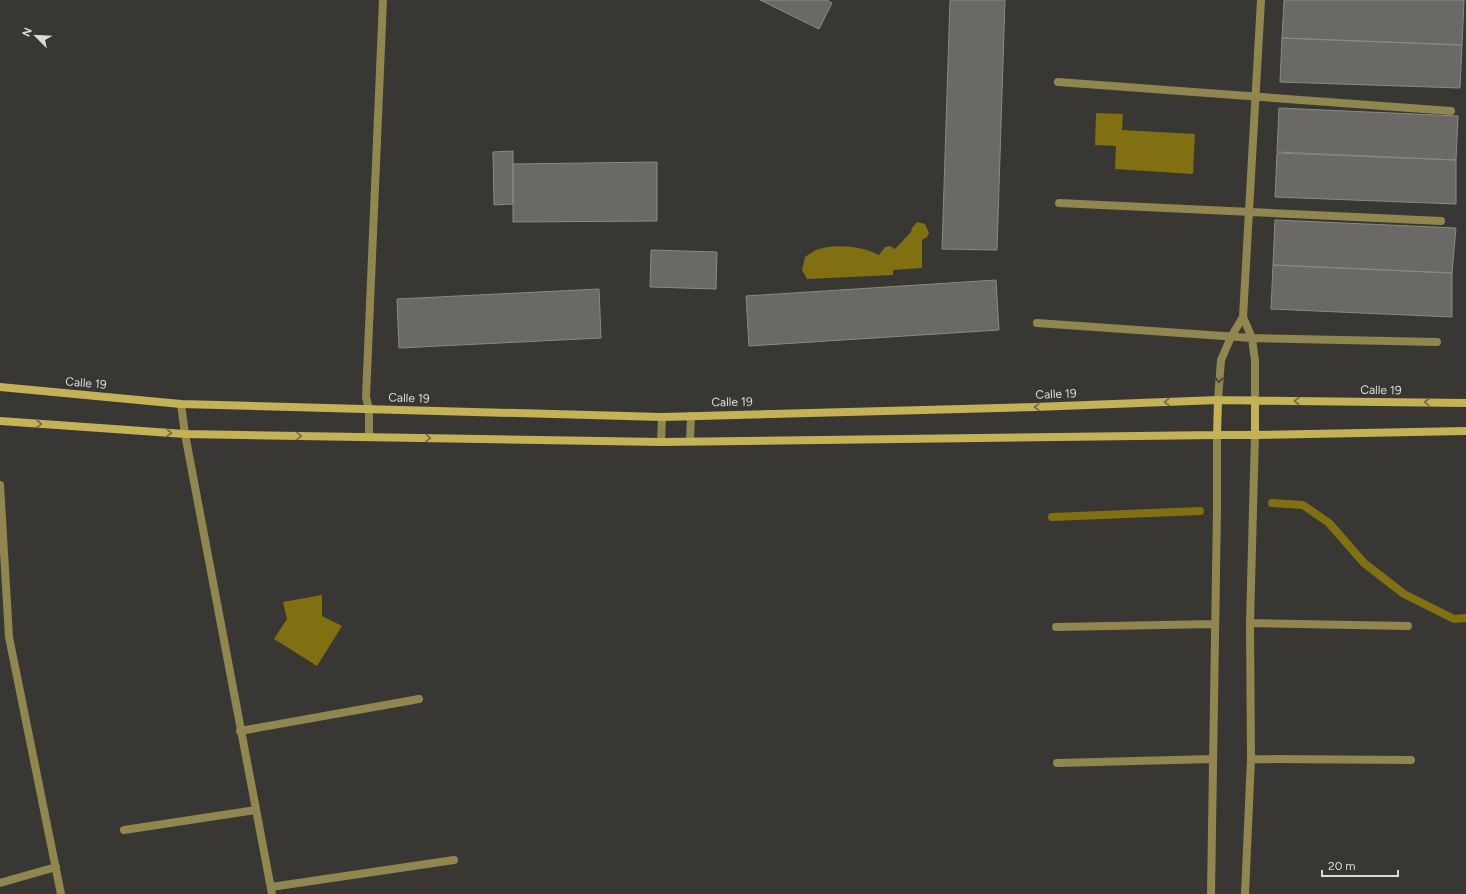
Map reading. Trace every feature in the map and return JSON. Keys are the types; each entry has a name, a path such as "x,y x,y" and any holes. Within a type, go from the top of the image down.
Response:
{"street":[{"path":"369,437 369,409 366,397 383,0"},
{"path":"1244,894 1250,760 1250,623 1255,435 1255,361 1252,338 1243,317 1261,0"},
{"path":"1058,82 1451,111"},
{"path":"1059,203 1441,221"},
{"path":"1211,894 1218,400 1221,360 1231,336 1243,317"},
{"path":"1038,323 1252,338 1437,342"},
{"name":"Calle 19","path":"0,387 181,404 662,417 1035,407 1218,400 1466,403"},
{"path":"181,404 185,434 240,731 272,891 454,860"},
{"path":"690,442 691,416"},
{"path":"661,442 662,417"},
{"path":"0,421 185,434 661,442 1466,431"},
{"path":"0,485 9,637 61,894"},
{"path":"1250,623 1408,626"},
{"path":"1056,627 1215,624"},
{"path":"0,640 9,637"},
{"path":"240,731 419,699"},
{"path":"1057,763 1213,759"},
{"path":"1250,760 1411,760"},
{"path":"124,830 256,810"},
{"path":"0,883 56,867"}],"shaded area":[{"path":"1096,113 1123,114 1122,130 1195,134 1193,174 1115,169 1116,146 1095,145"},
{"path":"917,222 925,224 929,233 927,237 922,240 922,268 893,270 893,275 807,279 802,270 805,257 816,250 823,248 848,246 865,249 879,255 885,247 890,246 895,249 911,232 912,228"},
{"path":"322,595 322,616 342,626 317,666 274,639 287,619 283,602"}],"building":[{"path":"760,0 827,0 832,3 819,29"},
{"path":"950,0 1005,0 997,250 942,249"},
{"path":"1284,0 1464,0 1462,45 1282,38"},
{"path":"1282,38 1462,45 1460,88 1280,82"},
{"path":"1279,108 1458,116 1456,160 1277,152"},
{"path":"513,151 513,204 494,205 493,152"},
{"path":"1277,153 1456,160 1456,204 1275,197"},
{"path":"657,162 657,221 513,222 513,164"},
{"path":"1275,220 1456,228 1452,273 1273,265"},
{"path":"651,250 717,252 716,289 650,287"},
{"path":"1273,265 1452,273 1452,317 1271,309"},
{"path":"996,280 999,330 749,346 746,296"},
{"path":"599,289 601,338 399,348 397,299"}],"waterway":[{"path":"1272,503 1303,505 1329,523 1364,563 1404,594 1454,619 1466,618"},
{"path":"1052,517 1200,511"}]}
